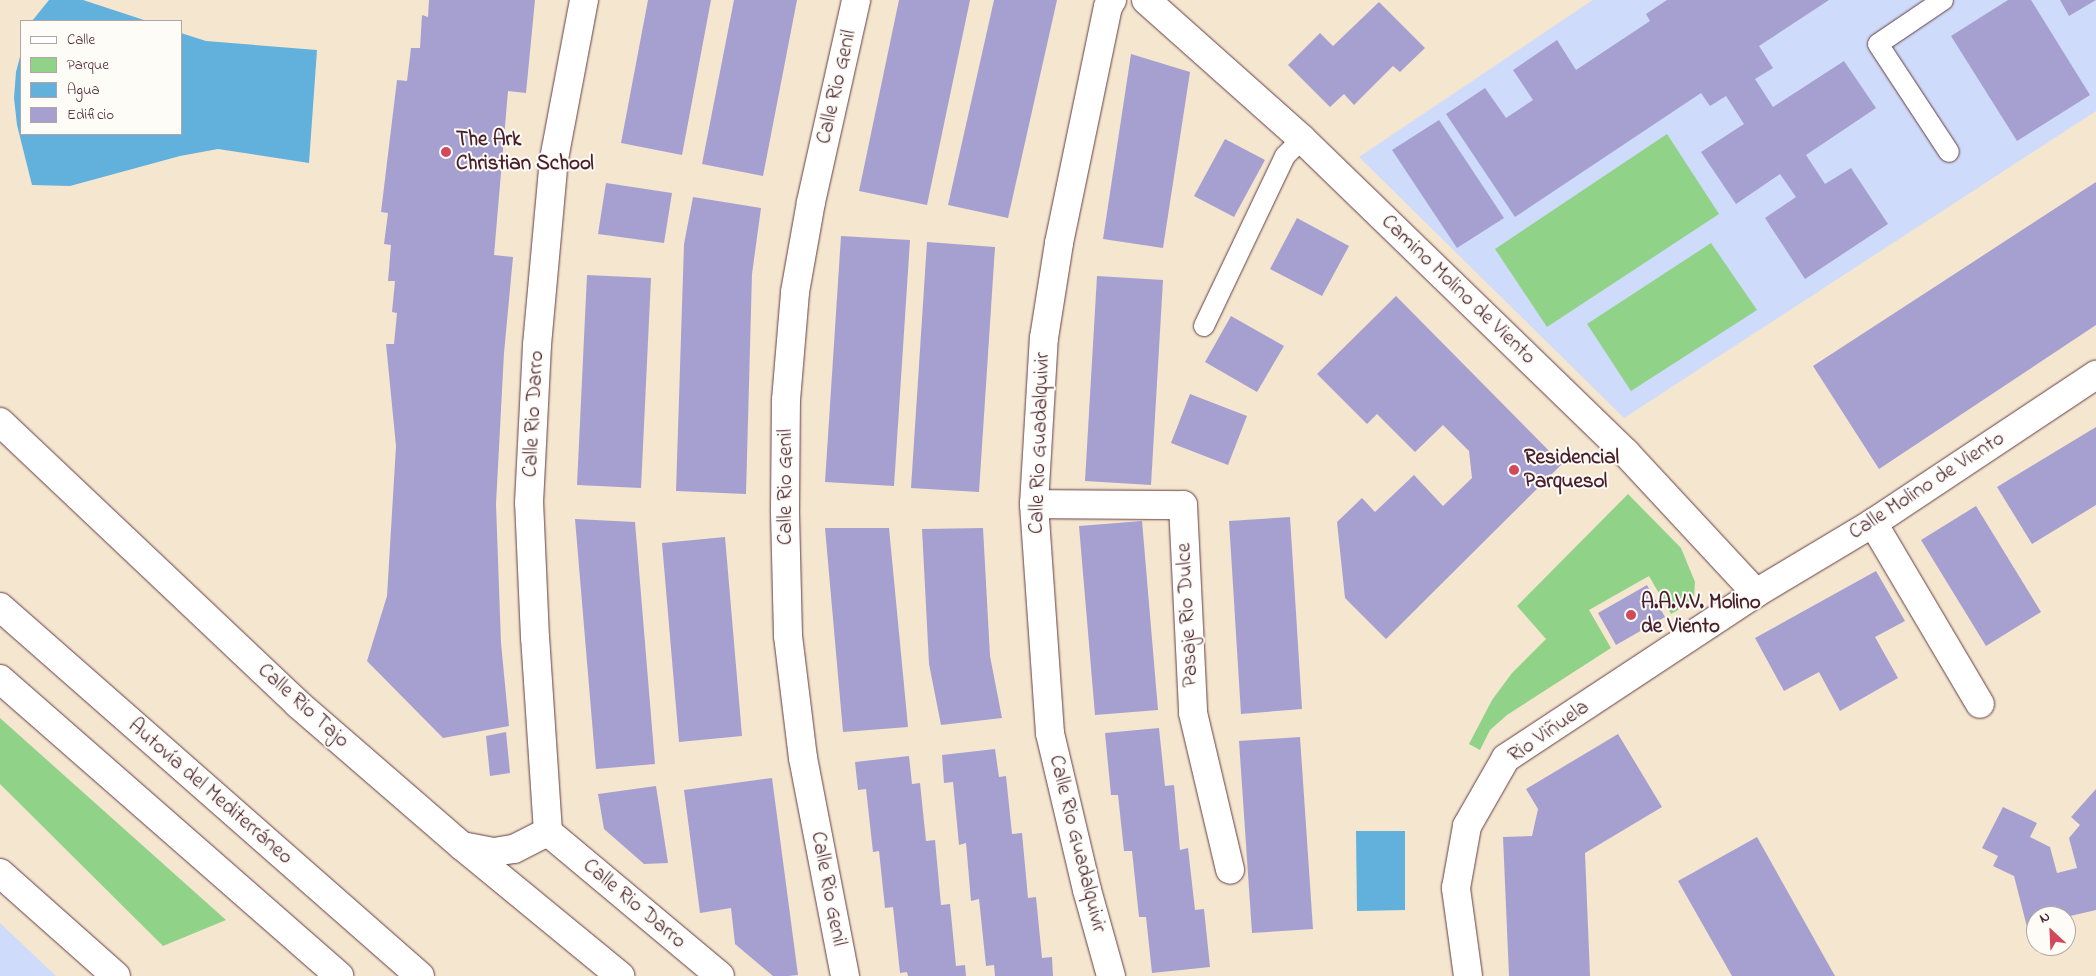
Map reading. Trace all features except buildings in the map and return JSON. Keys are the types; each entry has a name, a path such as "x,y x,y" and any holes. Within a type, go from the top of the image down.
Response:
{"main road":[{"name":"Calle Rio Darro","path":"584,0 554,159 537,345 529,503 535,638 548,832 720,976"},
{"name":"Calle Rio Genil","path":"845,976 803,758 788,636 785,510 786,400 795,292 811,202 856,0"},
{"name":"Calle Rio Guadalquivir","path":"1111,976 1087,890 1050,733 1034,504 1044,338 1056,262 1108,7 1112,0"},
{"name":"Camino Molino de Viento","path":"1146,0 1302,139 1626,453 1756,593"},
{"name":"Calle Molino de Viento","path":"1756,593 1873,523 2096,375"},
{"name":"Calle Rio Tajo","path":"0,422 298,704 462,846 620,976"},
{"name":"Pasaje Rio Dulce","path":"1034,504 1183,505 1193,714 1230,870"},
{"path":"1873,523 1980,704"},
{"name":"Rio Viñuela","path":"1468,976 1456,888 1467,826 1506,758 1756,593"},
{"name":"Autovía del Mediterráneo","path":"0,607 420,976"},
{"path":"0,680 339,976"},
{"path":"462,846 494,852 514,850 548,832"},
{"path":"0,873 116,976"}],"lane":[{"path":"1943,0 1878,44 1949,152"},
{"path":"1204,326 1285,156 1302,139"}],"shaded area":[{"path":"1593,0 2096,0 2096,111 1624,418 1359,157"},
{"path":"0,923 56,976 0,976"}],"green space":[{"path":"1667,134 1719,214 1547,327 1495,249"},
{"path":"1711,243 1757,310 1631,391 1587,324"},
{"path":"1628,494 1681,548 1695,582 1694,597 1690,603 1671,614 1649,576 1589,610 1611,648 1507,715 1490,730 1480,750 1469,744 1492,700 1512,673 1546,639 1517,606"},
{"path":"0,718 226,920 163,946 0,784"}],"water":[{"path":"49,0 83,0 144,20 33,20"},
{"path":"182,33 206,41 317,50 309,163 218,149 180,156 70,186 32,185 17,125 14,98 16,72 20,57 20,135 182,135"},
{"path":"1356,831 1405,831 1405,910 1357,911"}],"place":[{"name":"The Ark Christian School","path":"446,152"},
{"name":"Residencial Parquesol","path":"1514,470"},
{"name":"A.A.V.V. Molino de Viento","path":"1631,615"}]}
